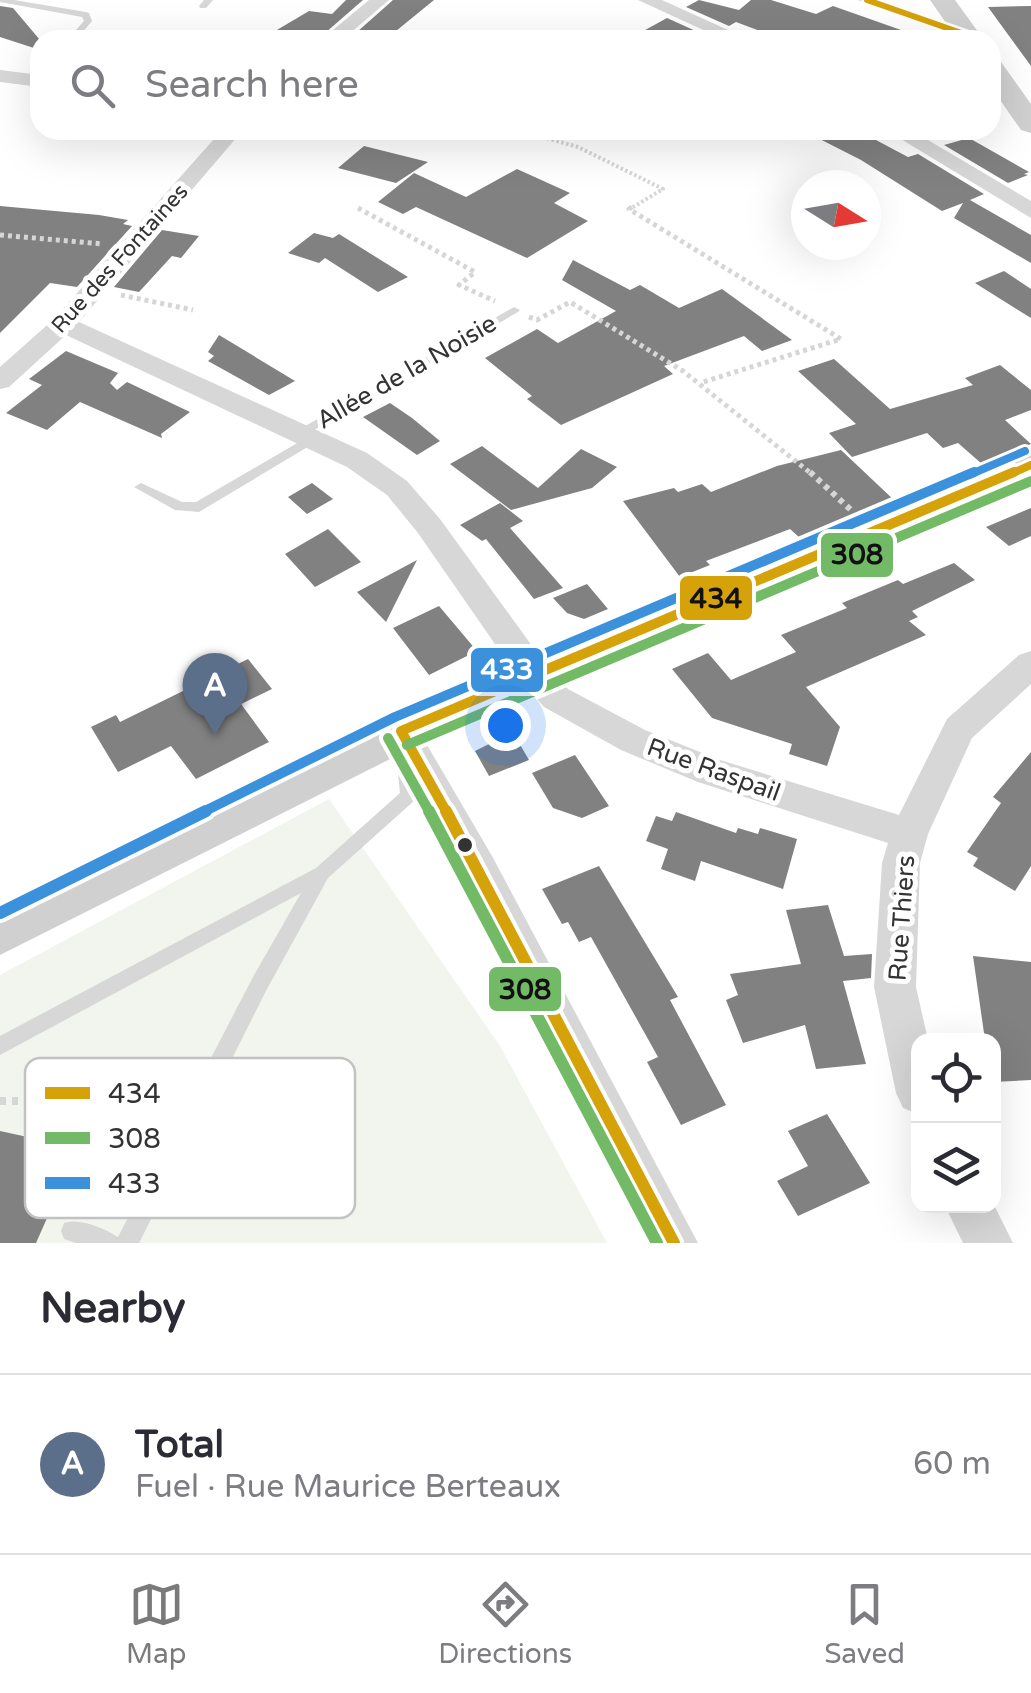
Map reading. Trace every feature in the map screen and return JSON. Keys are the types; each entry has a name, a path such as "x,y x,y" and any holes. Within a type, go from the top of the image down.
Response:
{"street":[{"path":"342,30 380,0"},
{"path":"648,0 718,30"},
{"path":"867,0 950,30"},
{"path":"942,0 964,30"},
{"path":"0,76 30,78"},
{"path":"1001,82 1031,124"},
{"name":"Rue des Fontaines","path":"0,382 63,324 225,140"},
{"path":"913,140 1031,211"},
{"name":"Rue Raspail","path":"63,324 357,460 397,488 429,526 534,674 556,698 633,740 712,772 908,834"},
{"path":"0,930 402,731 1031,465"},
{"name":"Rue Thiers","path":"911,1061 895,987 901,864 908,834 960,729 1031,664"},
{"path":"402,731 674,1243"},
{"path":"972,1213 989,1243"}],"lane":[{"path":"0,0 86,16 88,22 80,30"},
{"name":"Allée de la Noisie","path":"140,488 180,507 199,507 305,436 514,310"},
{"path":"0,1046 322,874 409,795 402,731"},
{"path":"222,1058 322,874"},
{"path":"127,1243 140,1218"},
{"path":"72,1232 110,1243"}],"path":[{"path":"553,140 578,147 663,188 629,210 841,339 703,382"},
{"path":"358,208 475,272 460,285 536,320 570,302 703,382 779,442 873,532"},
{"path":"0,234 130,247"},
{"path":"94,289 193,310"},
{"path":"72,1232 78,1218"}],"shaded area":[{"path":"329,799 500,1046 607,1243 0,1243 0,975"}],"building":[{"path":"346,0 363,0 328,30 277,30 309,11 332,14"},
{"path":"393,0 434,0 397,30 359,30"},
{"path":"699,0 739,10 751,0 771,0 816,14 833,6 901,30 757,30 736,22 729,26 686,7"},
{"path":"0,6 13,8 32,30 30,47 0,37"},
{"path":"1031,6 1031,66 988,7"},
{"path":"667,18 694,30 645,30"},
{"path":"822,140 876,140 908,157 918,154 984,194 970,200 1031,235 1031,263 954,218 963,203 942,211"},
{"path":"973,140 1029,172 1024,174 1028,175 1008,183 944,145"},
{"path":"364,146 428,162 396,183 338,168"},
{"path":"517,169 570,193 554,203 588,221 527,258 416,207 403,214 378,202 414,173 466,197"},
{"path":"0,206 99,215 128,220 123,224 132,226 77,287 50,283 0,333"},
{"path":"162,230 199,236 181,258 172,256 139,292 114,287"},
{"path":"314,233 333,238 339,234 408,277 378,292 325,258 319,263 288,253"},
{"path":"573,260 630,290 640,285 679,308 722,289 792,340 762,351 744,336 664,366 673,374 561,425 485,358 537,329 558,343 616,311 562,280"},
{"path":"1004,271 1031,289 1031,318 975,283"},
{"path":"219,335 295,381 269,395 208,361 214,356 208,352"},
{"path":"66,351 118,373 110,383 117,390 127,382 190,412 161,434 162,438 80,402 47,430 6,413 42,385 29,379"},
{"path":"834,359 890,409 973,385 965,378 1000,365 1031,390 1031,410 1005,420 1031,444 982,464 958,443 943,448 927,433 852,457 829,433 856,424 798,371"},
{"path":"390,403 440,441 417,455 363,417"},
{"path":"482,446 538,488 581,449 617,467 592,488 511,510 450,464"},
{"path":"841,450 895,501 800,538 790,529 706,561 710,565 680,577 623,501 702,484 711,492 777,466"},
{"path":"312,483 333,499 307,514 288,497"},
{"path":"500,503 523,521 510,528 563,588 534,599 486,539 482,541 460,525"},
{"path":"1031,508 1031,536 1009,546 986,527"},
{"path":"328,529 361,562 315,587 285,554"},
{"path":"417,560 386,622 357,592"},
{"path":"954,563 975,580 912,611 918,617 909,621 926,635 806,687 840,727 827,766 789,754 792,744 712,718 672,669 708,653 731,680 796,652 781,635 847,608 842,603"},
{"path":"587,584 608,609 584,619 567,613 553,598"},
{"path":"439,606 477,651 429,675 393,628"},
{"path":"248,659 272,689 241,704 269,742 196,779 171,746 118,772 91,727 116,715 120,722"},
{"path":"505,736 515,736 529,760 489,776 475,751"},
{"path":"1031,752 1031,866 1015,891 973,866 978,858 967,852 1001,803 993,797"},
{"path":"575,755 609,806 582,818 553,808 532,773"},
{"path":"676,812 736,833 738,828 758,834 760,828 797,839 783,889 701,861 695,881 661,869 668,849 646,841 656,816 672,821"},
{"path":"599,866 678,997 670,1000 726,1105 681,1125 647,1062 658,1057 591,937 579,942 568,922 562,924 542,889"},
{"path":"828,905 844,956 872,954 871,978 843,981 866,1064 816,1069 805,1025 743,1043 726,1000 738,995 730,974 801,964 786,910"},
{"path":"973,956 1031,962 1031,1080 1001,1082 1001,1033 984,1033"},
{"path":"827,1114 870,1183 798,1216 777,1181 808,1166 788,1131"},
{"path":"0,1131 25,1136 25,1218 47,1218 36,1243 0,1243"}],"transit line":[{"name":"434","path":"867,0 953,30"},
{"name":"433","path":"0,913 395,717 1025,451"},
{"name":"434","path":"401,731 1031,465"},
{"name":"308","path":"407,745 1031,481"},
{"name":"434","path":"401,731 478,868 674,1243"},
{"name":"308","path":"388,738 465,875 657,1243"}],"place":[{"name":"Total","path":"215,735"}]}
